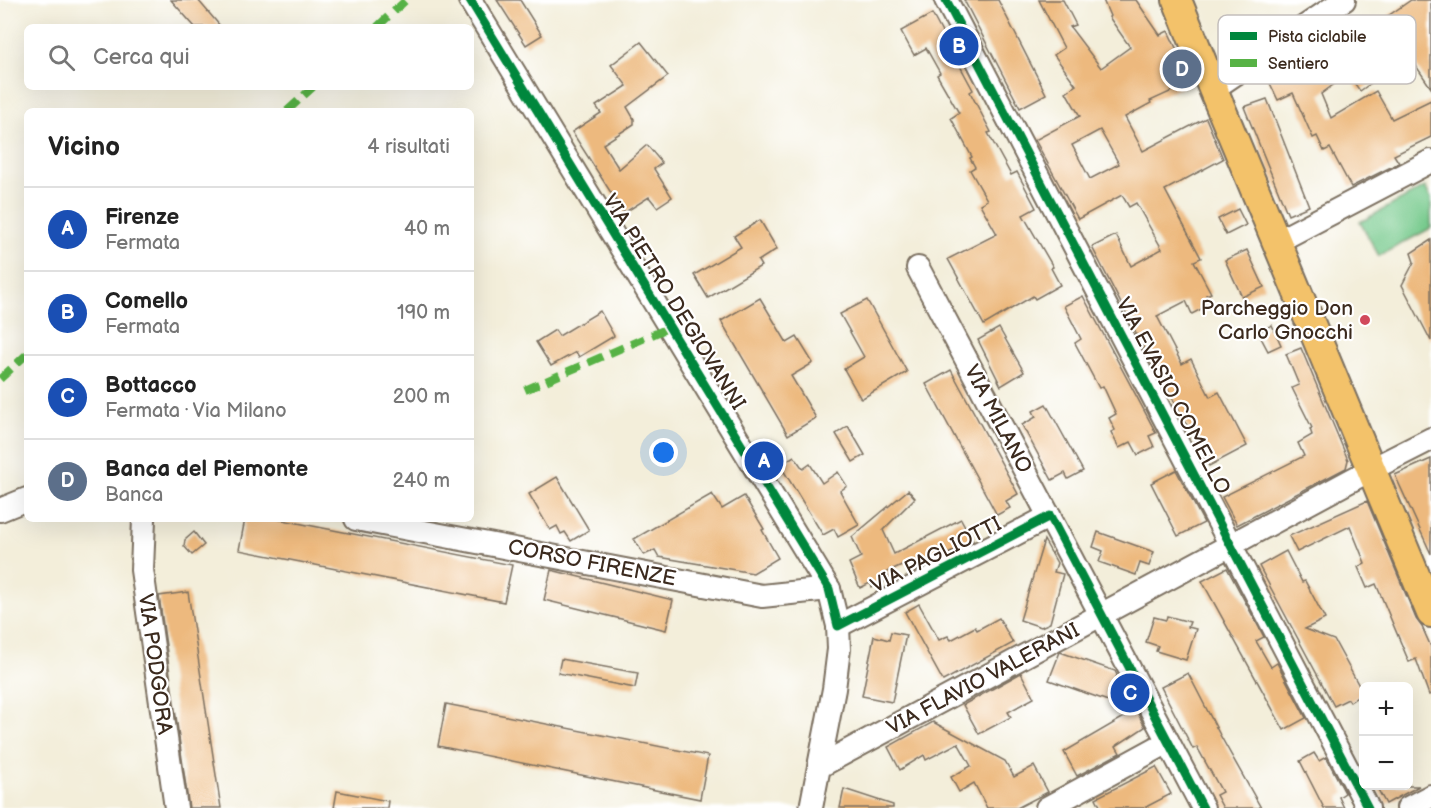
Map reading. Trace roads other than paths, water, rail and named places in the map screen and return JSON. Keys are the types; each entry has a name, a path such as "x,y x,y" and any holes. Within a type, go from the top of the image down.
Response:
{"main road":[{"path":"1177,0 1431,613"}],"street":[{"name":"VIA PIETRO DEGIOVANNI","path":"470,0 829,589 838,626 839,649 834,689 811,808"},
{"name":"VIA EVASIO COMELLO","path":"946,0 1368,808"},
{"path":"1322,15 1344,0"},
{"path":"1213,89 1220,84"},
{"path":"1276,242 1431,161"},
{"name":"VIA MILANO","path":"918,268 1168,742"},
{"name":"VIA FLAVIO VALERANI","path":"820,766 1431,439"},
{"path":"0,510 24,500"},
{"name":"VIA PAGLIOTTI","path":"838,626 1050,516"},
{"name":"VIA PODGORA","path":"144,522 142,570 176,808"},
{"name":"CORSO FIRENZE","path":"372,522 762,596 829,589"},
{"path":"1047,808 1168,742 1203,808"},
{"path":"1408,808 1431,796"}],"place":[{"name":"Comello","path":"959,46"},
{"name":"Banca del Piemonte","path":"1182,69"},
{"name":"Parcheggio Don Carlo Gnocchi","path":"1365,320"},
{"name":"Firenze","path":"764,461"},
{"name":"Bottacco","path":"1130,693"}]}
